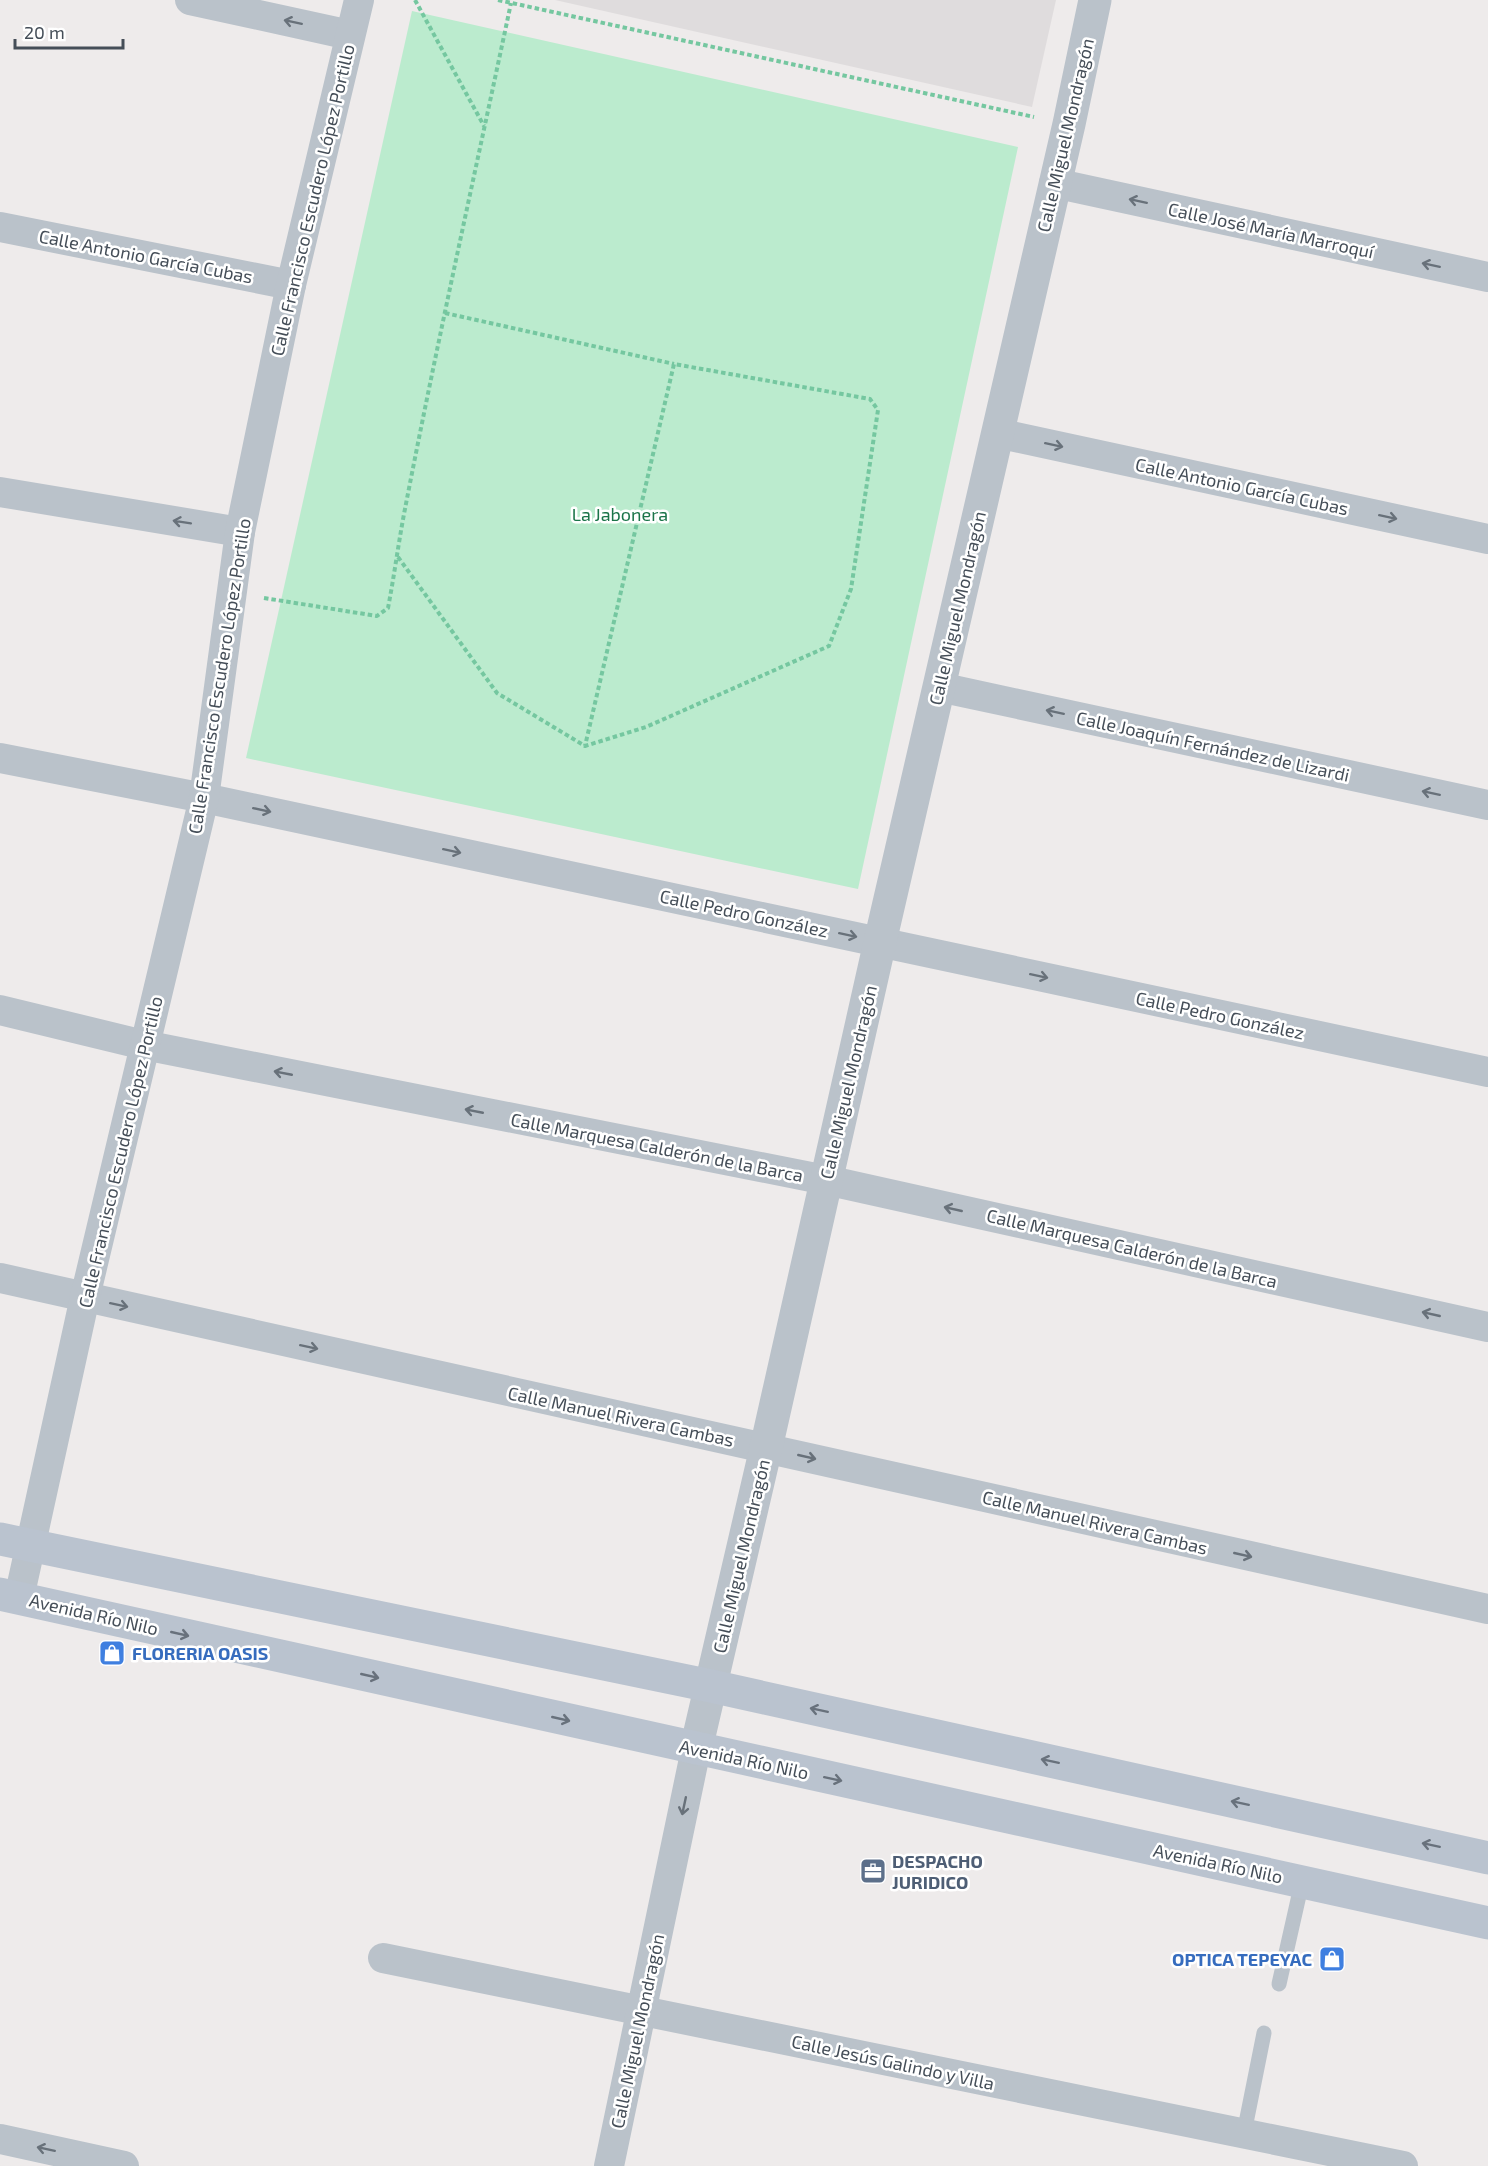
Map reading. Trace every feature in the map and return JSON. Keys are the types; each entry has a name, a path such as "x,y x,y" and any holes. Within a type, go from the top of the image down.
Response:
{"main road":[{"path":"0,1539 711,1686 1488,1858"},
{"name":"Avenida Río Nilo","path":"10,1596 1488,1923"}],"street":[{"path":"190,0 350,35"},
{"name":"Calle Francisco Escudero López Portillo","path":"10,1596 31,1546 85,1297 204,798 240,532 291,285 359,0"},
{"name":"Calle Miguel Mondragón","path":"609,2166 696,1749 1069,124 1095,0"},
{"name":"Calle José María Marroquí","path":"1054,183 1488,277"},
{"name":"Calle Antonio García Cubas","path":"0,227 291,285"},
{"name":"Calle Antonio García Cubas","path":"997,433 1488,539"},
{"path":"0,492 240,532"},
{"name":"Calle Joaquín Fernández de Lizardi","path":"939,687 1488,805"},
{"name":"Calle Pedro González","path":"0,758 204,798 1488,1072"},
{"name":"Calle Marquesa Calderón de la Barca","path":"0,1010 144,1045 826,1180 1488,1327"},
{"name":"Calle Manuel Rivera Cambas","path":"0,1278 1488,1609"},
{"name":"Calle Jesús Galindo y Villa","path":"382,1958 1403,2166"},
{"path":"0,2139 124,2166"}],"lane":[{"path":"1279,1984 1302,1882"},
{"path":"1244,2133 1264,2034"}],"path":[{"path":"416,0 484,127"},
{"path":"498,0 1069,124"},
{"path":"232,594 377,616 388,608 445,313 511,3"},
{"path":"398,557 497,693 585,746 646,727 829,646 851,589 878,410 870,399 674,364 445,313"},
{"path":"585,746 674,364"}],"shaded area":[{"path":"555,0 1056,0 1032,107"}],"green space":[{"name":"La Jabonera","path":"412,11 1018,147 858,889 246,758"}],"place":[{"name":"FLORERIA OASIS","path":"112,1653"},
{"name":"DESPACHO JURIDICO","path":"873,1871"},
{"name":"OPTICA TEPEYAC","path":"1332,1959"}]}
